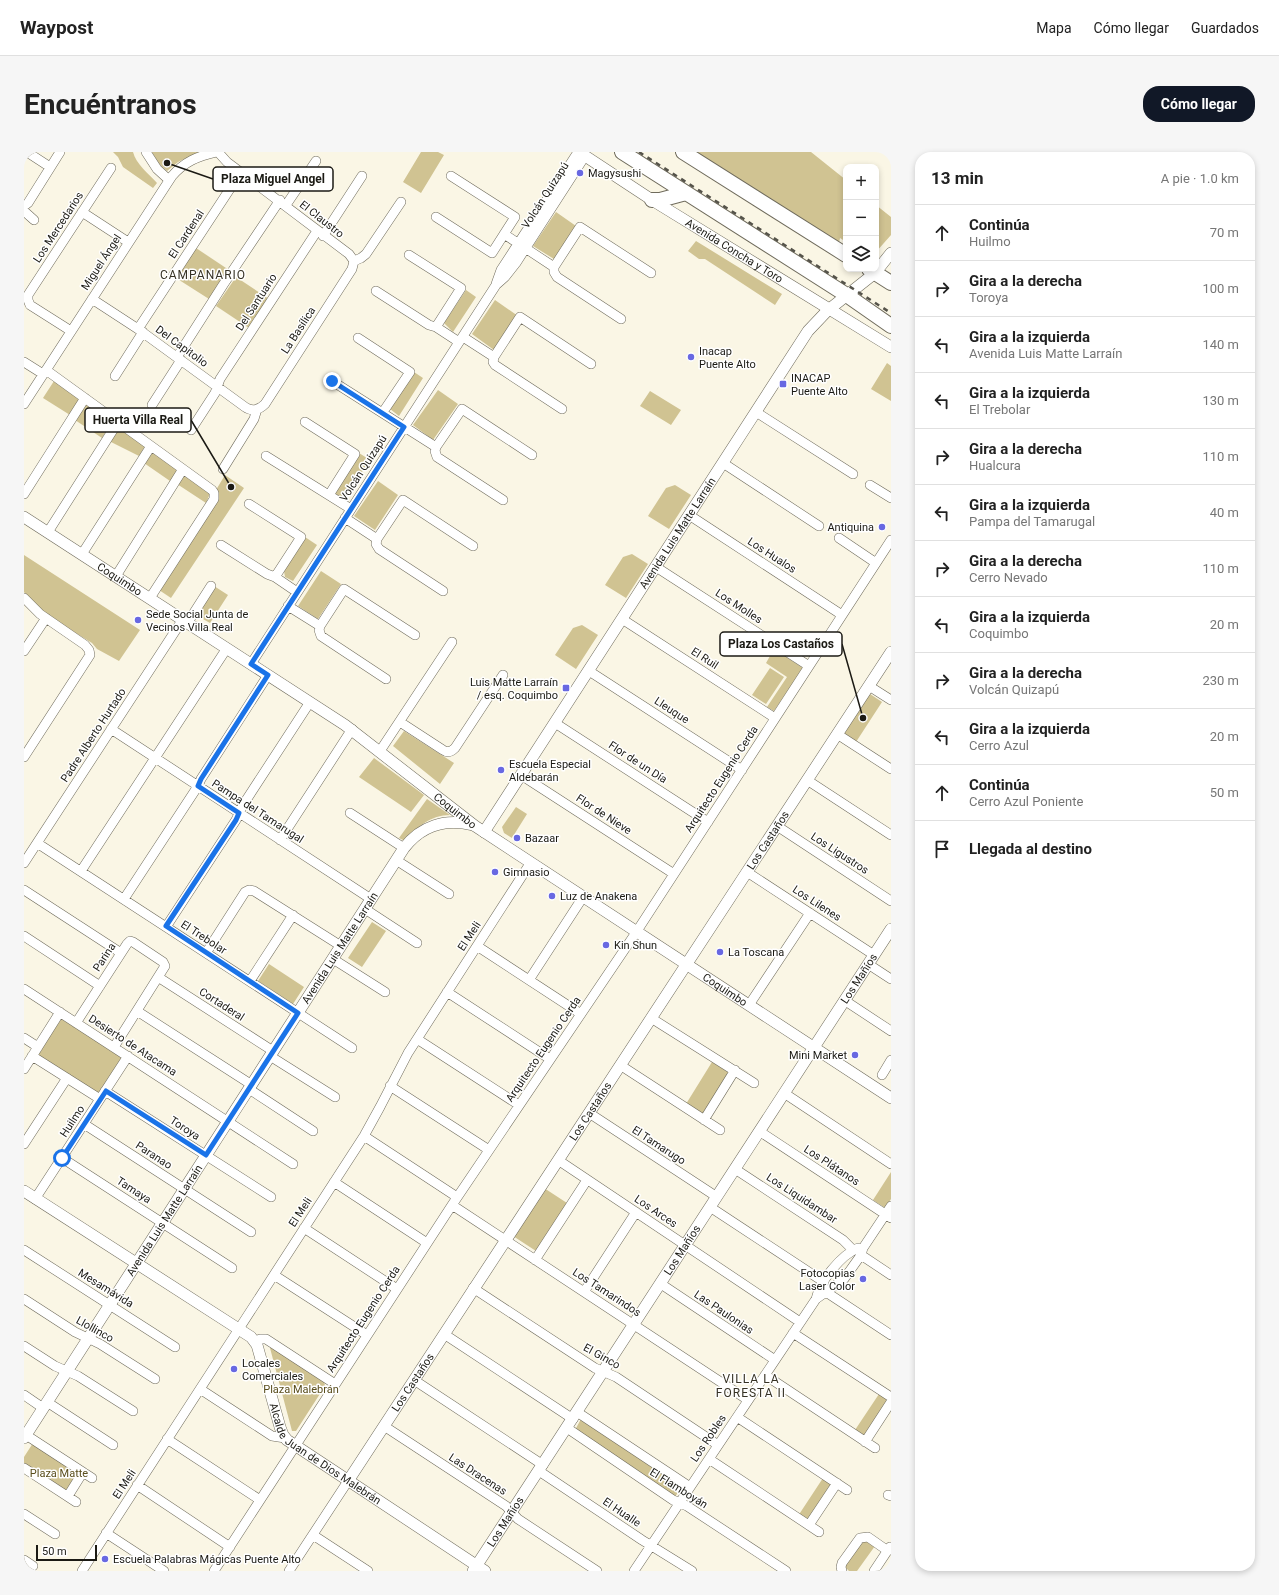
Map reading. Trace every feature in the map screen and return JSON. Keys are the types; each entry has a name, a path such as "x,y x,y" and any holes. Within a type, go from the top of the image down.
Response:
{"main road":[{"name":"Avenida Concha y Toro","path":"622,152 848,296 891,326"},
{"path":"683,152 843,254"},
{"path":"652,200 660,200 686,193"},
{"path":"874,272 891,283"}],"street":[{"path":"27,152 50,167"},
{"path":"24,206 28,203 60,152"},
{"path":"146,152 158,169 169,180"},
{"name":"Miguel Ángel","path":"24,404 169,180 181,167 190,161 217,152"},
{"name":"El Claustro","path":"217,152 224,159 349,254 354,261"},
{"name":"Avenida Concha y Toro","path":"581,153 652,200 891,346"},
{"name":"Volcán Quizapú","path":"251,664 496,285 511,270 522,246 581,153"},
{"path":"152,405 179,359 283,203 316,161"},
{"name":"Los Mercedarios","path":"71,331 33,307 28,300 30,293 111,168"},
{"name":"El Cardenal","path":"115,376 141,331 241,172"},
{"name":"Del Santuario","path":"191,430 215,393 220,380 320,233 362,176"},
{"path":"436,217 492,253 515,217 451,176"},
{"path":"354,261 366,254 401,202"},
{"path":"24,211 34,220"},
{"path":"82,212 128,242"},
{"path":"621,318 557,276 554,272 554,267 580,228 651,273"},
{"path":"504,234 554,267"},
{"name":"Avenida Luis Matte Larraín","path":"879,264 891,253"},
{"path":"409,255 461,288 436,327"},
{"name":"La Basílica","path":"257,409 265,404 352,269 354,261"},
{"name":"Avenida Luis Matte Larraín","path":"25,1437 404,848 420,832 436,824 453,822 480,829 522,774 808,331 818,319 830,308 848,296 871,272"},
{"path":"376,291 429,325 436,327 494,357"},
{"name":"Del Capitolio","path":"92,299 141,331 248,409 257,409"},
{"path":"562,409 495,365 493,362 494,357 520,317 591,364"},
{"path":"358,338 410,372 382,412"},
{"path":"24,362 44,372 85,398 212,490 214,499 150,598"},
{"path":"332,381 436,447"},
{"path":"24,494 85,398"},
{"path":"223,469 254,419 257,409"},
{"path":"503,500 437,457 435,451 436,447 462,409 532,454"},
{"path":"756,412 853,474"},
{"path":"48,532 118,422"},
{"path":"305,422 355,454 328,495"},
{"path":"82,554 151,446"},
{"path":"266,456 351,509"},
{"path":"723,463 819,526"},
{"path":"116,576 183,469"},
{"path":"870,485 891,498"},
{"path":"443,591 379,549 376,544 377,539 403,500 473,546"},
{"path":"249,504 301,537 275,577"},
{"name":"Los Hualos","path":"689,515 842,615"},
{"name":"Coquimbo","path":"24,517 352,729 480,829 891,1098"},
{"path":"345,518 377,539"},
{"path":"839,538 876,563"},
{"name":"Arquitecto Eugenio Cerda","path":"214,1571 457,1197 674,874 891,540"},
{"path":"222,545 297,592"},
{"name":"Los Molles","path":"656,567 809,666"},
{"name":"Padre Alberto Hurtado","path":"24,863 111,730 185,621 212,586"},
{"path":"386,679 321,636 319,630 320,626 344,589 414,635"},
{"path":"24,598 31,606 46,618 84,643 89,650 90,655 24,758"},
{"path":"288,606 320,626"},
{"path":"24,651 46,618"},
{"name":"El Ruil","path":"622,619 775,718"},
{"path":"380,751 452,642"},
{"path":"81,871 227,648"},
{"name":"Los Castaños","path":"289,1571 891,652"},
{"name":"Lleuque","path":"588,671 742,770"},
{"path":"124,899 268,675"},
{"path":"400,722 443,750 449,752 455,748 503,675"},
{"path":"869,686 891,700"},
{"path":"166,926 232,827 246,800 310,702"},
{"name":"Flor de un Día","path":"555,723 708,822"},
{"path":"280,840 352,729"},
{"name":"Pampa del Tamarugal","path":"111,730 371,899"},
{"path":"837,734 891,769"},
{"name":"Flor de Nieve","path":"522,774 674,874"},
{"path":"807,780 891,835"},
{"path":"350,813 404,848"},
{"name":"Los Ligustros","path":"777,826 891,901"},
{"name":"El Trebolar","path":"38,843 352,1048"},
{"path":"396,860 449,894"},
{"name":"El Meli","path":"82,1571 364,1136 417,1039 530,862"},
{"name":"Los Lilenes","path":"747,872 810,913 871,959 891,979"},
{"path":"24,890 121,953"},
{"path":"206,953 245,892 249,890 254,891 341,946"},
{"path":"529,980 583,897"},
{"path":"365,909 418,943"},
{"path":"749,1005 810,913"},
{"path":"250,981 293,915"},
{"name":"Los Mañíos","path":"478,1569 512,1512 891,929"},
{"path":"24,936 100,986"},
{"name":"Parina","path":"76,1022 128,942 131,941 165,964 158,977"},
{"path":"477,946 581,1014"},
{"path":"333,959 385,992"},
{"path":"114,1047 158,977"},
{"name":"Cortaderal","path":"158,977 335,1097"},
{"name":"Desierto de Atacama","path":"24,989 293,1164"},
{"path":"448,992 550,1059"},
{"path":"844,1000 891,1032"},
{"path":"137,1011 313,1131"},
{"path":"24,1069 60,1012"},
{"path":"651,1018 754,1083"},
{"path":"24,1038 38,1047"},
{"path":"417,1039 519,1105"},
{"path":"32,1056 100,1099"},
{"name":"Huilmo","path":"35,1198 128,1056"},
{"path":"882,1075 891,1060"},
{"path":"620,1065 720,1130"},
{"path":"704,1120 735,1070"},
{"path":"24,1144 67,1078"},
{"path":"390,1086 489,1150"},
{"name":"Toroya","path":"106,1091 271,1197"},
{"path":"784,1093 891,1164"},
{"name":"El Tamarugo","path":"589,1113 717,1197"},
{"name":"Paranao","path":"84,1124 251,1232"},
{"name":"Los Plátanos","path":"759,1131 888,1216"},
{"path":"364,1136 457,1197"},
{"name":"Tamaya","path":"62,1158 232,1268"},
{"name":"Los Arces","path":"558,1160 800,1322"},
{"name":"Los Liquidambar","path":"735,1169 843,1240 891,1275"},
{"path":"535,1260 588,1180"},
{"path":"334,1182 427,1243"},
{"path":"24,1191 256,1341 262,1339 268,1341 335,1384"},
{"name":"Los Tamarindos","path":"452,1205 748,1400"},
{"name":"Los Robles","path":"816,1299 844,1278 859,1251 888,1216 891,1206"},
{"path":"710,1208 824,1282"},
{"path":"584,1292 636,1212"},
{"path":"304,1228 397,1289"},
{"name":"Mesamávida","path":"24,1250 175,1347"},
{"name":"Los Robles","path":"634,1571 816,1299 824,1282 841,1260 859,1251"},
{"path":"274,1275 367,1335"},
{"name":"Las Paulonias","path":"661,1284 775,1360"},
{"name":"El Ginco","path":"474,1288 595,1368 616,1377 718,1445"},
{"path":"826,1292 891,1335"},
{"name":"Llollinco","path":"24,1299 75,1332 100,1344 155,1379"},
{"path":"793,1333 891,1397"},
{"name":"El Flamboyán","path":"444,1334 572,1420 690,1487"},
{"name":"Alcalde Juan de Dios Malebrán","path":"256,1341 280,1427 285,1438 478,1569"},
{"path":"24,1346 55,1366 78,1376 133,1411"},
{"path":"765,1375 875,1448"},
{"name":"El Hualle","path":"414,1380 651,1545 692,1571"},
{"path":"200,1389 272,1436 285,1438"},
{"path":"24,1395 45,1405 112,1445"},
{"path":"865,1442 891,1402"},
{"path":"737,1417 847,1490"},
{"name":"El Flamboyán","path":"572,1420 673,1500 687,1506 781,1570"},
{"name":"Las Dracenas","path":"384,1426 506,1506 518,1519 597,1571"},
{"path":"25,1437 92,1478"},
{"path":"168,1439 260,1500"},
{"path":"709,1459 819,1532"},
{"path":"24,1468 72,1499 83,1472"},
{"path":"809,1525 837,1483"},
{"path":"137,1485 230,1547"},
{"path":"24,1514 55,1534"},
{"path":"106,1533 164,1571"},
{"path":"313,1535 368,1571"},
{"path":"842,1571 842,1562 860,1538 868,1537 889,1548 874,1571"},
{"path":"24,1560 33,1566"}],"green space":[{"path":"113,152 133,152 140,165 157,183 153,188 123,167 118,157"},
{"path":"152,152 199,152 178,162 167,171 159,164"},
{"path":"421,152 438,152 444,155 421,193 403,182"},
{"path":"695,152 811,152 843,178 843,240 840,238 839,243"},
{"path":"879,207 891,217 891,235 879,249"},
{"path":"556,212 576,226 554,259 533,246"},
{"path":"696,241 782,294 775,305 705,259 699,259 688,251"},
{"path":"196,248 229,270 209,299 176,278"},
{"path":"236,277 269,299 249,328 216,306"},
{"path":"466,290 476,297 453,332 444,323"},
{"path":"495,300 518,316 494,350 472,334"},
{"path":"887,363 891,366 891,401 871,389"},
{"path":"414,372 423,378 399,416 390,409"},
{"path":"54,381 81,399 70,415 43,398"},
{"path":"438,390 458,404 433,440 413,425"},
{"path":"650,391 681,410 671,425 640,406"},
{"path":"85,405 89,405 110,421 111,423 102,438 75,420"},
{"path":"120,428 145,446 139,456 109,441"},
{"path":"153,451 176,468 177,472 170,481 144,463"},
{"path":"359,453 370,460 344,499 333,492"},
{"path":"225,475 244,488 171,598 159,590 219,495 216,490"},
{"path":"182,476 185,476 209,492 206,503 177,484"},
{"path":"378,481 398,495 375,530 354,516"},
{"path":"675,485 691,495 669,529 648,516 666,488"},
{"path":"305,537 317,545 293,581 285,577 284,571"},
{"path":"632,554 648,564 626,598 605,585 623,557"},
{"path":"24,555 140,630 119,661 97,649 92,643 38,608 24,592"},
{"path":"321,571 341,584 318,619 298,606"},
{"path":"214,586 228,595 210,623 196,615"},
{"path":"582,625 598,635 576,669 555,655 573,628"},
{"path":"774,649 803,668 774,711 767,707 787,677 766,663"},
{"path":"770,668 784,677 766,704 752,695"},
{"path":"870,694 882,702 856,742 844,734"},
{"path":"404,731 454,763 440,784 393,746"},
{"path":"374,758 424,795 411,812 359,777"},
{"path":"427,799 450,815 437,817 425,823 414,831 405,841 399,838"},
{"path":"516,807 527,814 512,838 504,833 502,827"},
{"path":"372,922 386,931 362,967 348,958"},
{"path":"269,964 304,987 293,1004 258,981"},
{"path":"62,1018 123,1059 99,1095 37,1055"},
{"path":"712,1062 730,1073 703,1115 686,1104"},
{"path":"891,1172 891,1199 885,1208 873,1200"},
{"path":"544,1188 567,1203 536,1251 513,1236"},
{"name":"Plaza Malebrán","path":"272,1347 324,1381 325,1386 296,1431 292,1431 270,1348"},
{"path":"879,1394 889,1400 865,1436 855,1430"},
{"path":"581,1419 682,1486 675,1497 575,1430"},
{"name":"Plaza Matte","path":"33,1443 78,1473 66,1491 24,1463 24,1457"},
{"path":"823,1478 833,1485 808,1522 798,1516"},
{"path":"864,1539 875,1546 857,1571 849,1571 845,1567 847,1559"}],"railway":[{"path":"639,152 891,313"}],"place":[{"name":"Plaza Miguel Angel","path":"167,163"},
{"name":"Magysushi","path":"580,173"},
{"name":"Inacap Puente Alto","path":"691,357"},
{"name":"INACAP Puente Alto","path":"783,384"},
{"name":"Huerta Villa Real","path":"231,487"},
{"name":"Antiquina","path":"882,527"},
{"name":"Sede Social Junta de Vecinos Villa Real","path":"138,620"},
{"name":"Luis Matte Larraín / esq. Coquimbo","path":"566,688"},
{"name":"Plaza Los Castaños","path":"863,718"},
{"name":"Escuela Especial Aldebarán","path":"501,770"},
{"name":"Bazaar","path":"517,838"},
{"name":"Gimnasio","path":"495,872"},
{"name":"Luz de Anakena","path":"552,896"},
{"name":"Kin Shun","path":"606,945"},
{"name":"La Toscana","path":"720,952"},
{"name":"Mini Market","path":"855,1055"},
{"name":"Fotocopias Laser Color","path":"863,1279"},
{"name":"Locales Comerciales","path":"234,1369"},
{"name":"Escuela Palabras Mágicas Puente Alto","path":"105,1559"}],"district":[{"name":"CAMPANARIO","path":"203,275"},
{"name":"VILLA LA FORESTA II","path":"751,1386"}],"route":[{"path":"62,1158 106,1091 206,1155 298,1013 166,926 236,820 239,813 198,786 268,675 251,664 404,427 332,381"}]}
